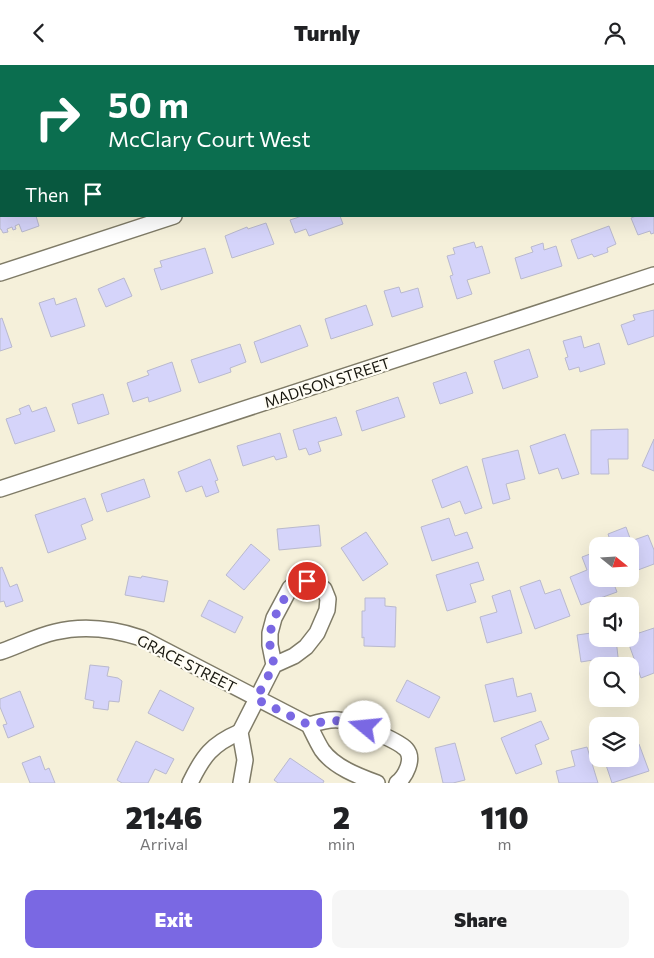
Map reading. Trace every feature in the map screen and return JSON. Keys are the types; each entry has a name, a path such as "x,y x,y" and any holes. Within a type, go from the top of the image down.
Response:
{"street":[{"path":"0,273 171,217"},
{"name":"MADISON STREET","path":"0,489 654,275"},
{"path":"241,783 245,760 240,732 274,665 294,656 306,647 317,633 327,610 328,599 324,589 317,584 307,581 297,582 290,588 284,598 274,618 270,633 274,665"},
{"name":"GRACE STREET","path":"0,652 56,632 86,629 123,632 140,638 309,725"},
{"path":"377,783 347,770 334,761 323,751 309,725 326,720 353,723 406,749 409,755 406,772 404,777 397,783"},
{"path":"190,783 206,753 227,737 240,732"}],"building":[{"path":"0,217 36,217 39,226 22,232 19,224 15,226 16,229 13,230 12,227 7,229 8,232 3,233 0,229"},
{"path":"299,217 340,217 343,224 309,236 306,229 295,233 290,220"},
{"path":"654,217 654,233 651,234 650,231 638,235 631,218"},
{"path":"266,223 274,244 232,258 225,236 247,227 248,229"},
{"path":"609,226 616,244 607,248 608,252 594,257 592,254 578,259 571,240"},
{"path":"474,242 476,248 482,246 490,273 467,280 472,294 457,299 450,276 453,275 447,256 455,254 453,248"},
{"path":"543,243 544,250 556,246 562,266 521,279 515,258 533,252 531,247"},
{"path":"205,248 213,273 161,290 154,269 162,267 160,261"},
{"path":"124,278 132,296 106,307 98,289"},
{"path":"399,287 401,293 418,288 423,307 392,317 384,291"},
{"path":"54,298 56,305 76,298 85,326 51,337 39,303"},
{"path":"366,305 373,325 331,339 325,319"},
{"path":"654,310 654,336 628,345 621,325 635,320 633,315"},
{"path":"2,318 12,347 0,351 0,319"},
{"path":"300,325 308,346 261,363 254,342"},
{"path":"581,336 584,348 599,343 605,364 580,372 579,367 569,370 565,358 568,357 563,341"},
{"path":"240,344 246,362 230,368 231,372 199,383 191,360"},
{"path":"529,349 538,377 503,389 494,361"},
{"path":"172,362 181,391 149,402 148,397 133,402 127,383 149,375 147,371"},
{"path":"466,372 473,393 440,404 433,383"},
{"path":"103,394 109,414 78,424 72,404"},
{"path":"398,397 405,417 362,431 356,411"},
{"path":"29,405 32,412 46,407 55,431 15,444 6,419 21,414 19,409"},
{"path":"336,417 342,435 318,442 321,451 309,455 306,448 299,450 293,430"},
{"path":"628,429 628,459 608,459 609,474 591,474 591,430"},
{"path":"280,433 287,457 276,460 274,456 243,466 237,446"},
{"path":"565,434 579,474 562,479 558,468 539,474 530,446"},
{"path":"654,439 654,471 642,466"},
{"path":"518,450 525,479 506,484 510,499 493,504 482,459"},
{"path":"210,459 218,480 215,481 219,492 206,497 202,486 186,492 178,472"},
{"path":"467,466 482,508 465,514 460,501 442,508 432,480"},
{"path":"144,479 150,497 107,512 101,494"},
{"path":"85,498 93,520 81,525 86,539 48,553 35,515"},
{"path":"449,518 455,536 467,532 473,548 432,561 421,527"},
{"path":"319,525 321,546 279,550 277,529"},
{"path":"626,527 630,537 609,537 608,534"},
{"path":"366,532 388,564 363,581 341,548"},
{"path":"648,535 654,550 654,564 639,570 639,538"},
{"path":"251,544 270,560 244,590 226,575"},
{"path":"589,554 589,587 615,587 617,592 603,597 589,597 589,602 581,605 570,577 587,570 582,557"},
{"path":"478,562 484,580 470,584 476,602 447,611 436,575"},
{"path":"2,567 10,587 17,584 23,601 6,607 4,601 0,602 0,568"},
{"path":"129,576 141,578 142,576 168,581 164,602 125,595"},
{"path":"540,580 545,594 560,589 570,616 535,629 520,587"},
{"path":"510,590 522,633 487,643 480,617 497,612 492,596"},
{"path":"365,598 385,598 385,606 396,607 395,647 364,646 364,637 362,638 362,611 365,611"},
{"path":"209,600 243,617 235,633 201,616"},
{"path":"654,628 654,673 641,678 639,657 633,657 630,647 639,647 639,633"},
{"path":"589,633 589,647 617,647 618,657 589,657 589,661 581,662 577,635"},
{"path":"90,665 109,667 107,676 118,678 122,681 119,702 109,701 108,710 93,708 94,701 85,699"},
{"path":"513,678 517,697 531,693 536,711 494,722 485,685"},
{"path":"407,680 440,697 429,718 396,701"},
{"path":"160,690 194,708 183,731 148,713"},
{"path":"20,691 34,727 8,738 3,725 7,724 0,707 0,699"},
{"path":"541,721 549,739 535,745 542,764 516,774 501,738"},
{"path":"136,741 174,759 166,774 155,769 148,783 122,783 117,780"},
{"path":"455,743 465,780 443,783 435,748"},
{"path":"639,744 649,771 612,783 607,767 639,767"},
{"path":"587,747 589,767 593,767 598,783 559,783 556,771 575,766 571,751"},
{"path":"40,756 45,770 49,768 55,783 30,783 22,763"},
{"path":"290,758 324,781 323,783 278,783 274,780"}],"route":[{"path":"307,581 297,582 290,588 274,618 270,633 270,645 274,665 256,699 309,725 326,720 339,720 365,727"}]}
